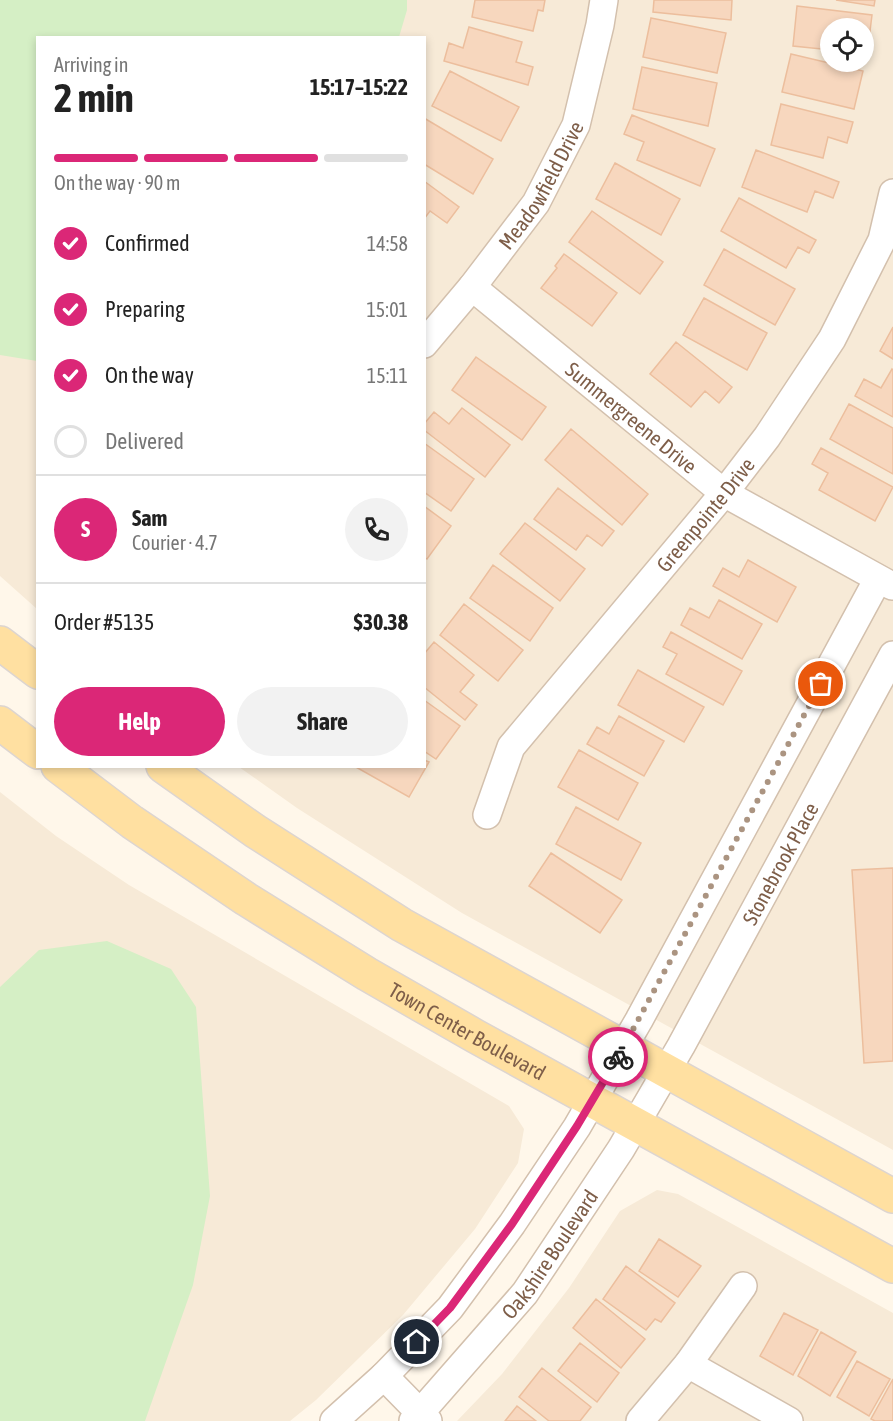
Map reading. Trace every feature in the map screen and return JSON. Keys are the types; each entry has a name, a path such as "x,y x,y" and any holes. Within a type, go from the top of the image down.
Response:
{"main road":[{"path":"0,643 36,670"},
{"path":"0,723 36,750"},
{"name":"Town Center Boulevard","path":"61,768 132,822 246,898 367,974 893,1266"},
{"path":"166,768 255,831 402,925 893,1196"}],"street":[{"name":"Meadowfield Drive","path":"426,342 536,203 576,125 600,25 603,0"},
{"name":"Greenpointe Drive","path":"488,815 511,747 724,493 767,437 831,339 882,240 893,194"},
{"name":"Summergreene Drive","path":"472,286 724,493 885,583"},
{"path":"340,1419 450,1308 512,1224 577,1126 885,583"},
{"name":"Stonebrook Place","path":"667,1071 893,655"},
{"name":"Oakshire Boulevard","path":"421,1419 525,1293 621,1149 667,1071"},
{"path":"640,1421 688,1364 742,1286"},
{"path":"688,1364 789,1421"},
{"path":"384,1376 421,1419"}],"shaded area":[{"path":"0,0 893,0 893,1150 462,913 297,808 240,768 426,768 426,36 36,36 36,608 0,576"},
{"path":"0,792 56,836 129,885 509,1106 524,1129 518,1163 475,1229 403,1315 316,1400 290,1421 0,1421"},
{"path":"657,1190 678,1194 893,1313 893,1421 457,1421 502,1374 569,1288 620,1211"}],"green space":[{"path":"0,0 407,0 407,10 399,36 36,36 36,361 0,355"},
{"path":"107,941 171,969 196,1007 210,1196 193,1285 145,1421 0,1421 0,987 39,950"}],"building":[{"path":"475,0 545,0 543,11 538,10 533,31 472,17"},
{"path":"654,0 732,0 731,20 653,12"},
{"path":"836,0 875,0 874,6"},
{"path":"797,6 872,15 872,18 820,18 820,49 793,46"},
{"path":"651,18 726,33 717,73 643,57"},
{"path":"469,27 522,42 516,62 533,67 528,85 444,61 449,43 463,48"},
{"path":"791,54 820,61 820,72 863,72 854,109 782,92"},
{"path":"642,67 717,83 708,126 633,109"},
{"path":"450,71 519,107 501,141 432,106"},
{"path":"781,104 853,122 847,143 828,137 823,158 771,145"},
{"path":"632,115 715,149 700,186 637,160 644,142 624,134"},
{"path":"426,119 493,159 473,194 426,165"},
{"path":"756,150 839,182 833,198 815,191 807,212 742,187"},
{"path":"615,163 680,199 661,235 596,199"},
{"path":"426,182 459,207 447,223 430,211 426,216"},
{"path":"739,198 816,240 809,253 798,247 786,268 721,231"},
{"path":"592,211 663,262 640,294 569,242"},
{"path":"724,249 795,289 775,325 704,285"},
{"path":"564,254 617,293 592,326 541,288 557,268 555,266"},
{"path":"704,298 767,333 747,370 683,335"},
{"path":"893,327 893,359 880,351"},
{"path":"676,342 732,387 719,403 705,391 691,407 650,374"},
{"path":"476,357 546,407 522,440 452,390"},
{"path":"892,369 893,417 855,396 864,379 881,388"},
{"path":"849,404 893,428 893,474 830,439"},
{"path":"462,408 510,445 485,477 426,432 426,422 434,412 449,424"},
{"path":"571,429 648,494 622,525 545,460"},
{"path":"426,444 474,479 451,511 426,493"},
{"path":"821,448 893,487 875,521 819,490 828,473 812,464"},
{"path":"558,488 614,531 602,546 587,535 576,550 534,519"},
{"path":"426,507 451,526 426,558"},
{"path":"525,523 585,569 560,601 500,554"},
{"path":"748,560 796,587 777,622 713,586 723,568 739,577"},
{"path":"493,565 553,608 530,641 470,598"},
{"path":"719,600 762,624 742,659 681,625 690,608 709,618"},
{"path":"464,604 523,650 498,681 440,635"},
{"path":"671,632 742,671 723,705 666,674 677,654 663,647"},
{"path":"434,642 474,675 460,692 477,705 465,720 426,689 426,652"},
{"path":"638,670 704,707 684,742 618,705"},
{"path":"426,701 460,726 436,759 426,752"},
{"path":"619,716 664,741 644,776 587,744 597,727 609,734"},
{"path":"579,750 638,783 618,820 558,787"},
{"path":"358,768 426,768 409,797"},
{"path":"576,807 641,843 621,880 556,844"},
{"path":"551,853 622,900 600,933 529,886"},
{"path":"893,868 893,1061 864,1063 852,870"},
{"path":"659,1239 701,1266 678,1297 639,1271"},
{"path":"626,1266 675,1303 661,1322 655,1319 646,1330 603,1299"},
{"path":"596,1299 645,1339 621,1368 573,1328"},
{"path":"784,1313 818,1330 793,1375 760,1356"},
{"path":"821,1332 856,1352 830,1396 798,1376"},
{"path":"580,1343 619,1373 597,1402 558,1371"},
{"path":"857,1361 890,1379 869,1416 837,1397"},
{"path":"542,1368 591,1407 580,1421 549,1421 519,1397"},
{"path":"893,1379 893,1421 875,1421 871,1419"},
{"path":"517,1406 536,1421 505,1421"}],"way so far":[{"path":"618,1057 821,684"}],"route":[{"path":"417,1342 450,1308 512,1224 577,1126 618,1057"}]}
